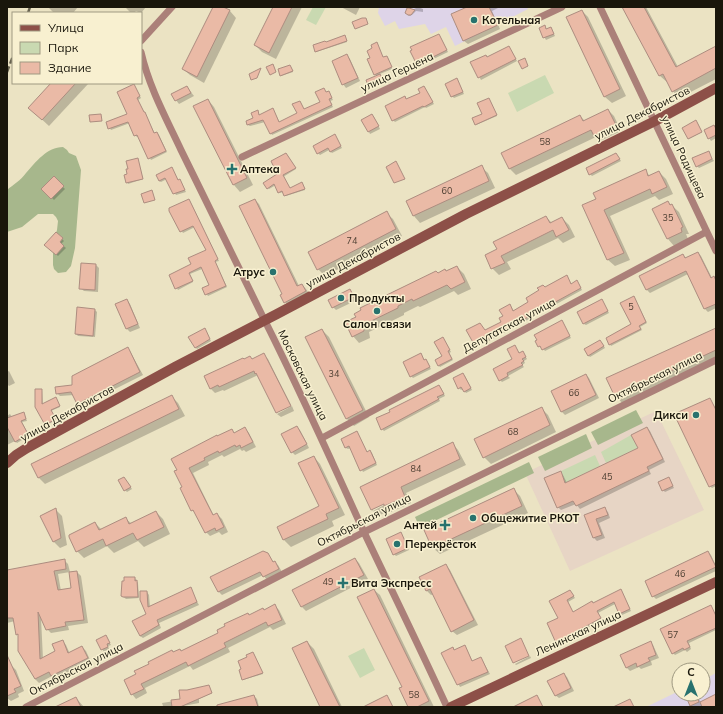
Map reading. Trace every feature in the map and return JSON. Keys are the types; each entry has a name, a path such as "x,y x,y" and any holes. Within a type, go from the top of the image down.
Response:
{"street":[{"path":"142,40 172,7"},
{"name":"улица Герцена","path":"242,158 562,7"},
{"name":"улица Радищева","path":"600,7 706,232 713,239 716,251"},
{"name":"Московская улица","path":"142,57 145,71 163,112 322,438 364,532 447,707"},
{"name":"улица Декабристов","path":"7,463 27,448 175,367 466,214 655,121 716,88"},
{"name":"Депутатская улица","path":"322,438 706,232"},
{"name":"Октябрьская улица","path":"26,707 364,532 716,360"},
{"name":"Ленинская улица","path":"451,707 716,582"}],"shaded area":[{"path":"379,7 527,7 528,9 455,46 446,27 431,34 425,24 399,29 395,21 385,26 378,13"},
{"path":"656,411 704,510 570,571 525,473"},
{"path":"716,673 716,707 646,707 671,695 671,702 711,702 711,676"}],"green space":[{"path":"313,7 326,7 316,25 306,20"},
{"path":"545,75 554,93 517,112 508,93"},
{"path":"63,147 69,153 76,156 81,170 75,248 71,266 66,272 58,273 54,269 53,265 53,244 58,221 56,217 53,214 38,214 22,227 7,232 7,190 22,178 47,152"},
{"path":"636,410 643,423 598,445 591,432"},
{"path":"586,434 592,448 545,471 538,457"},
{"path":"631,435 638,448 606,463 601,452"},
{"path":"595,455 600,466 565,483 561,471"},
{"path":"529,462 534,473 420,528 415,517"},
{"path":"364,648 375,670 360,678 348,656"}],"building":[{"path":"213,7 223,7 230,10 197,77 182,69"},
{"path":"273,7 292,7 269,53 254,45"},
{"name":"Котельная","path":"467,7 489,7 498,25 463,41 451,14"},
{"path":"622,7 644,7 676,67 716,46 716,68 672,92 663,74 659,76"},
{"path":"407,8 415,10 411,15 408,15 405,13"},
{"path":"582,10 620,89 604,97 566,17"},
{"path":"366,18 368,24 355,29 352,22"},
{"path":"545,25 546,29 551,27 554,34 543,38 539,28"},
{"path":"439,34 447,50 417,65 410,51 412,50 410,47"},
{"path":"345,35 347,41 315,52 313,45"},
{"path":"377,42 383,57 387,56 392,67 374,75 367,59 370,58 367,51 372,48 371,45"},
{"path":"509,46 516,59 478,78 470,62 486,55 487,57"},
{"path":"347,54 358,78 342,85 332,61"},
{"path":"525,58 528,66 522,69 518,61"},
{"path":"273,64 276,72 270,75 266,67"},
{"path":"290,65 293,71 280,76 278,69"},
{"path":"261,68 257,78 251,80 249,74"},
{"path":"380,74 384,82 369,88 366,80"},
{"path":"457,78 463,92 451,97 445,84"},
{"path":"50,84 75,84 42,120 28,108"},
{"path":"134,84 140,96 137,98 154,133 157,132 166,151 148,159 137,135 134,136 128,122 108,129 106,122 127,114 117,92"},
{"path":"187,86 191,93 175,101 171,94"},
{"path":"424,86 433,102 392,121 385,106 405,96 406,99 420,93 418,89"},
{"path":"324,88 326,92 329,91 332,98 329,99 332,105 270,134 263,120 247,125 246,121 253,118 251,113 258,110 259,115 273,108 279,122 297,113 292,104 300,101 304,109 320,102 315,92"},
{"path":"489,98 497,115 475,125 472,118 482,114 477,103"},
{"path":"208,99 247,178 233,185 193,106"},
{"path":"608,109 616,125 594,136 591,130 509,169 501,153 580,115 583,121"},
{"path":"101,114 102,121 90,122 89,115"},
{"path":"372,114 379,126 368,132 361,120"},
{"path":"696,120 702,132 688,139 682,128"},
{"path":"714,125 716,135 708,139 704,130"},
{"path":"335,134 341,146 330,152 328,148 317,154 313,146"},
{"path":"709,151 712,159 696,167 692,158"},
{"path":"286,153 296,168 283,175 290,188 302,182 305,189 284,196 282,191 278,193 274,184 267,189 263,183 277,174 271,161"},
{"path":"616,153 620,159 589,175 586,168"},
{"path":"138,158 143,179 126,183 124,175 127,174 126,169 128,169 126,161"},
{"path":"396,161 405,179 394,183 386,167"},
{"path":"482,165 489,181 413,216 406,201"},
{"path":"172,167 185,190 173,194 165,178 159,181 156,175"},
{"path":"646,169 648,176 659,171 667,187 652,194 650,189 604,210 624,253 607,260 582,205 596,199 593,193"},
{"path":"54,176 64,186 51,199 41,189"},
{"path":"152,190 155,200 144,203 141,194"},
{"path":"189,199 218,259 215,261 226,286 205,295 202,288 209,285 201,267 189,273 193,281 175,289 169,275 191,264 188,258 206,250 193,226 180,232 169,211 169,208"},
{"path":"255,199 297,286 302,284 306,291 284,303 280,295 282,294 239,206"},
{"path":"668,201 670,205 672,204 683,227 681,228 682,232 667,239 652,209"},
{"path":"387,211 396,229 317,270 308,252"},
{"path":"546,216 550,223 562,217 569,230 556,237 553,230 501,256 505,263 491,269 485,255 497,249 493,242"},
{"path":"56,232 63,238 60,242 64,246 56,255 44,245"},
{"path":"698,252 711,278 714,276 716,281 716,304 704,309 686,271 646,290 639,276 683,254 685,258"},
{"path":"81,263 96,264 95,290 79,289"},
{"path":"457,266 465,282 451,289 447,285 413,301 412,299 398,306 398,308 363,325 364,331 352,337 345,322 356,317 354,314 361,310 360,308 436,271 438,273 445,269 446,271"},
{"path":"567,275 571,284 577,280 581,288 475,346 466,330 480,323 485,330 501,322 499,318 503,316 499,310 510,304 513,311 528,302 526,298 539,290 537,288 543,285 545,287"},
{"name":"Продукты","path":"350,289 354,297 332,308 328,300"},
{"path":"634,296 646,322 639,326 641,329 609,345 606,338 631,324 620,303"},
{"path":"127,299 138,324 126,329 115,304"},
{"path":"602,299 608,311 583,324 577,312"},
{"path":"77,307 95,309 93,336 75,334"},
{"path":"562,320 570,336 542,350 540,346 538,347 535,341 537,340 534,335"},
{"path":"205,328 210,339 195,348 188,337"},
{"path":"716,328 716,350 615,397 606,378"},
{"path":"322,329 363,410 346,419 305,337"},
{"path":"443,337 450,350 448,351 452,359 438,366 435,360 442,356 434,342"},
{"path":"600,340 604,346 588,356 584,349"},
{"path":"515,345 519,353 523,351 526,357 522,359 524,361 521,363 523,365 507,373 508,376 499,381 493,369 512,359 507,349"},
{"path":"128,347 140,372 77,404 71,392 56,394 55,387 72,385 72,376"},
{"path":"264,353 291,406 276,413 254,371 219,387 218,385 210,389 204,376 243,358 244,359 250,356 252,359"},
{"path":"421,353 424,360 426,359 430,367 410,377 403,362"},
{"path":"463,373 471,388 464,392 461,387 458,389 453,378"},
{"path":"586,374 596,395 561,412 551,391"},
{"path":"439,385 444,394 437,397 439,399 381,430 376,418"},
{"path":"35,389 42,389 42,404 56,397 60,406 51,410 56,419 45,425 35,407"},
{"path":"172,395 179,409 38,478 31,464"},
{"path":"710,398 716,410 716,484 709,487 674,414"},
{"path":"542,407 550,425 483,458 474,439"},
{"path":"24,412 26,419 21,421 28,434 15,442 7,427 7,418"},
{"path":"297,426 307,444 291,453 281,434"},
{"path":"245,427 253,442 241,448 240,445 236,447 235,445 219,453 218,451 189,468 213,515 217,513 224,527 216,531 215,528 205,533 193,510 191,511 180,488 182,487 174,471 177,470 171,459 217,435 232,429 234,433"},
{"path":"647,427 663,459 647,467 649,471 576,506 573,501 557,508 544,478 561,471 565,483 638,448 631,435"},
{"path":"357,431 367,452 370,450 376,463 360,471 349,446 345,448 341,439"},
{"path":"453,442 460,459 401,487 405,497 371,510 360,487"},
{"path":"314,456 339,508 326,514 328,519 283,540 277,527 319,506 298,463"},
{"path":"124,477 131,487 124,491 118,480"},
{"path":"669,477 673,486 662,491 658,482"},
{"name":"Общежитие РКОТ","path":"514,488 522,506 432,548 424,530"},
{"path":"605,507 608,515 596,519 602,535 593,538 584,515"},
{"path":"56,508 61,538 53,542 40,516"},
{"path":"156,511 164,527 137,540 133,533 106,546 103,539 76,552 69,537 69,535 95,522 99,530 126,517 129,524"},
{"name":"Перекрёсток","path":"401,532 408,548 393,555 386,539"},
{"path":"263,551 268,553 273,562 275,561 279,569 263,577 260,572 218,592 210,577"},
{"path":"708,551 716,567 652,597 645,581"},
{"path":"355,558 364,575 301,607 292,590"},
{"path":"65,559 66,569 54,571 58,590 71,588 69,572 77,571 84,620 65,622 66,626 46,630 38,612 40,659 55,651 52,644 63,640 68,653 82,646 88,658 51,676 49,672 35,679 18,651 18,634 16,635 13,618 7,618 7,570"},
{"path":"446,564 474,620 451,632 430,589 426,591 419,577"},
{"path":"124,577 135,577 135,581 137,580 138,597 121,596 122,581 124,581"},
{"path":"191,587 197,602 157,620 159,625 140,636 132,621 146,614 140,600 140,591 147,591 148,607"},
{"path":"374,589 429,701 417,707 408,707 399,688 402,687 357,597"},
{"path":"621,589 630,609 619,614 614,602 597,611 601,618 581,629 582,631 556,643 547,623 558,618 549,601 570,590 574,596 567,600 573,612 592,601 593,603"},
{"path":"275,604 282,620 268,626 266,622 224,643 226,647 188,666 186,662 141,684 144,689 131,695 124,680 136,674 134,671 149,664 148,662 172,650 173,652 180,649 181,651 218,633 217,630 225,626 224,624 248,613 249,615 263,608 264,610"},
{"path":"711,605 716,616 716,628 687,641 690,647 684,650 683,648 672,654 660,629"},
{"path":"106,635 110,643 107,644 108,647 101,650 96,640"},
{"path":"521,638 529,656 513,663 505,646"},
{"path":"307,641 340,707 320,707 292,648"},
{"path":"651,641 656,655 648,658 650,661 637,667 636,663 626,668 620,655"},
{"path":"465,645 472,661 481,657 488,672 457,685 441,653 453,647 454,650"},
{"path":"253,652 263,673 242,680 239,670 241,669 238,661 247,657 246,655"},
{"path":"7,655 21,686 14,689 16,692 7,696"},
{"path":"564,673 571,688 555,696 547,681"},
{"path":"209,685 212,693 180,707 172,707 171,700 180,699 179,690 187,690"},
{"path":"716,694 716,707 702,707 700,702 711,702 711,696"},
{"path":"254,695 258,707 217,707 217,705"},
{"path":"387,695 393,707 363,707"},
{"path":"537,695 543,707 513,707"},
{"path":"76,697 81,707 55,707"},
{"path":"630,699 634,707 613,707"},
{"path":"688,702 699,702 690,706"}],"railway":[{"path":"28,12 30,7"},
{"path":"7,72 12,59"}],"place":[{"name":"Котельная","path":"474,20"},
{"name":"Аптека","path":"232,169"},
{"name":"Атрус","path":"273,272"},
{"name":"Продукты","path":"341,298"},
{"name":"Салон связи","path":"377,311"},
{"name":"Дикси","path":"696,415"},
{"name":"Общежитие РКОТ","path":"473,518"},
{"name":"Антей","path":"445,525"},
{"name":"Перекрёсток","path":"397,544"},
{"name":"Вита Экспресс","path":"343,583"}]}
